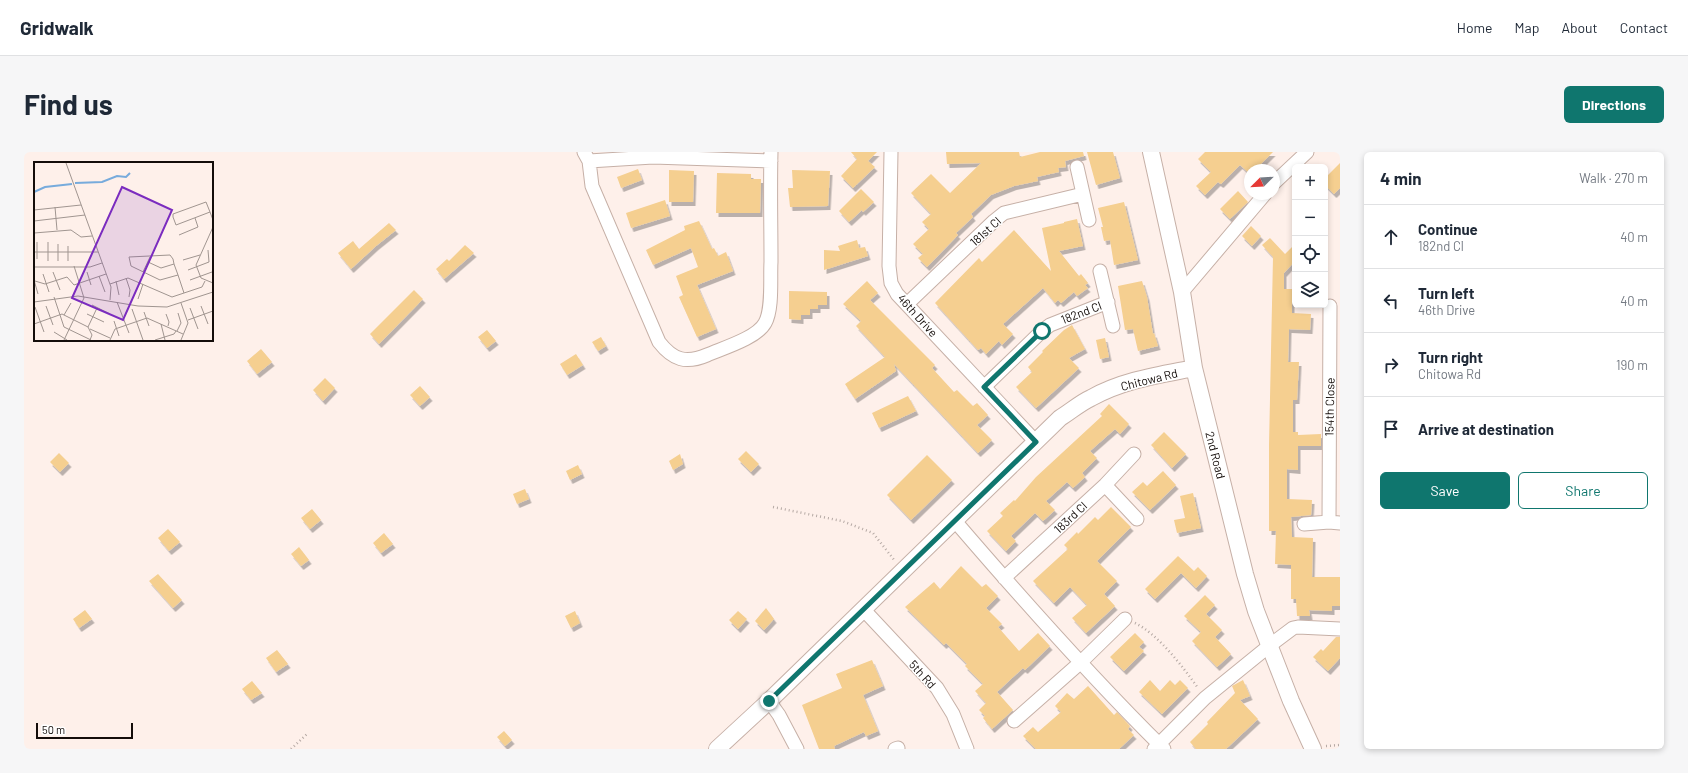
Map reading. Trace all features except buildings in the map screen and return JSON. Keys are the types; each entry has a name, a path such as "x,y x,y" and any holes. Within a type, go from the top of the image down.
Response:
{"street":[{"name":"46th Drive","path":"891,152 888,266 891,283 897,294 1036,442"},
{"name":"2nd Road","path":"1151,152 1182,292 1194,368 1245,574 1256,611 1291,702 1314,749"},
{"path":"1280,177 1307,152"},
{"path":"653,155 771,157 770,296 765,323 757,332 698,359 686,360 666,352 660,342 594,191 586,157 653,155"},
{"path":"1077,167 1089,220"},
{"name":"181st Cl","path":"907,304 1004,213 1083,194"},
{"path":"1182,292 1260,200"},
{"path":"1100,271 1113,326"},
{"name":"182nd Cl","path":"984,387 1050,325 1108,302"},
{"name":"154th Close","path":"1330,306 1335,522"},
{"name":"Chitowa Rd","path":"717,749 769,701 1060,418 1090,398 1121,384 1147,377 1194,368"},
{"name":"183rd Cl","path":"1004,578 1105,485 1134,454"},
{"path":"1105,485 1136,519"},
{"path":"955,521 1004,578 1159,747 1205,698 1293,628 1298,627 1340,630"},
{"path":"1304,524 1335,522"},
{"name":"5th Rd","path":"863,610 937,688 953,714 968,749"},
{"path":"1014,721 1081,662 1126,619"},
{"path":"769,701 780,714 797,749"}],"path":[{"path":"773,507 842,521 873,533 903,571"},
{"path":"1126,619 1149,632 1181,664 1205,698"},
{"path":"291,749 307,734"}],"route":[{"path":"769,701 1036,442 984,387 1042,331"}]}
